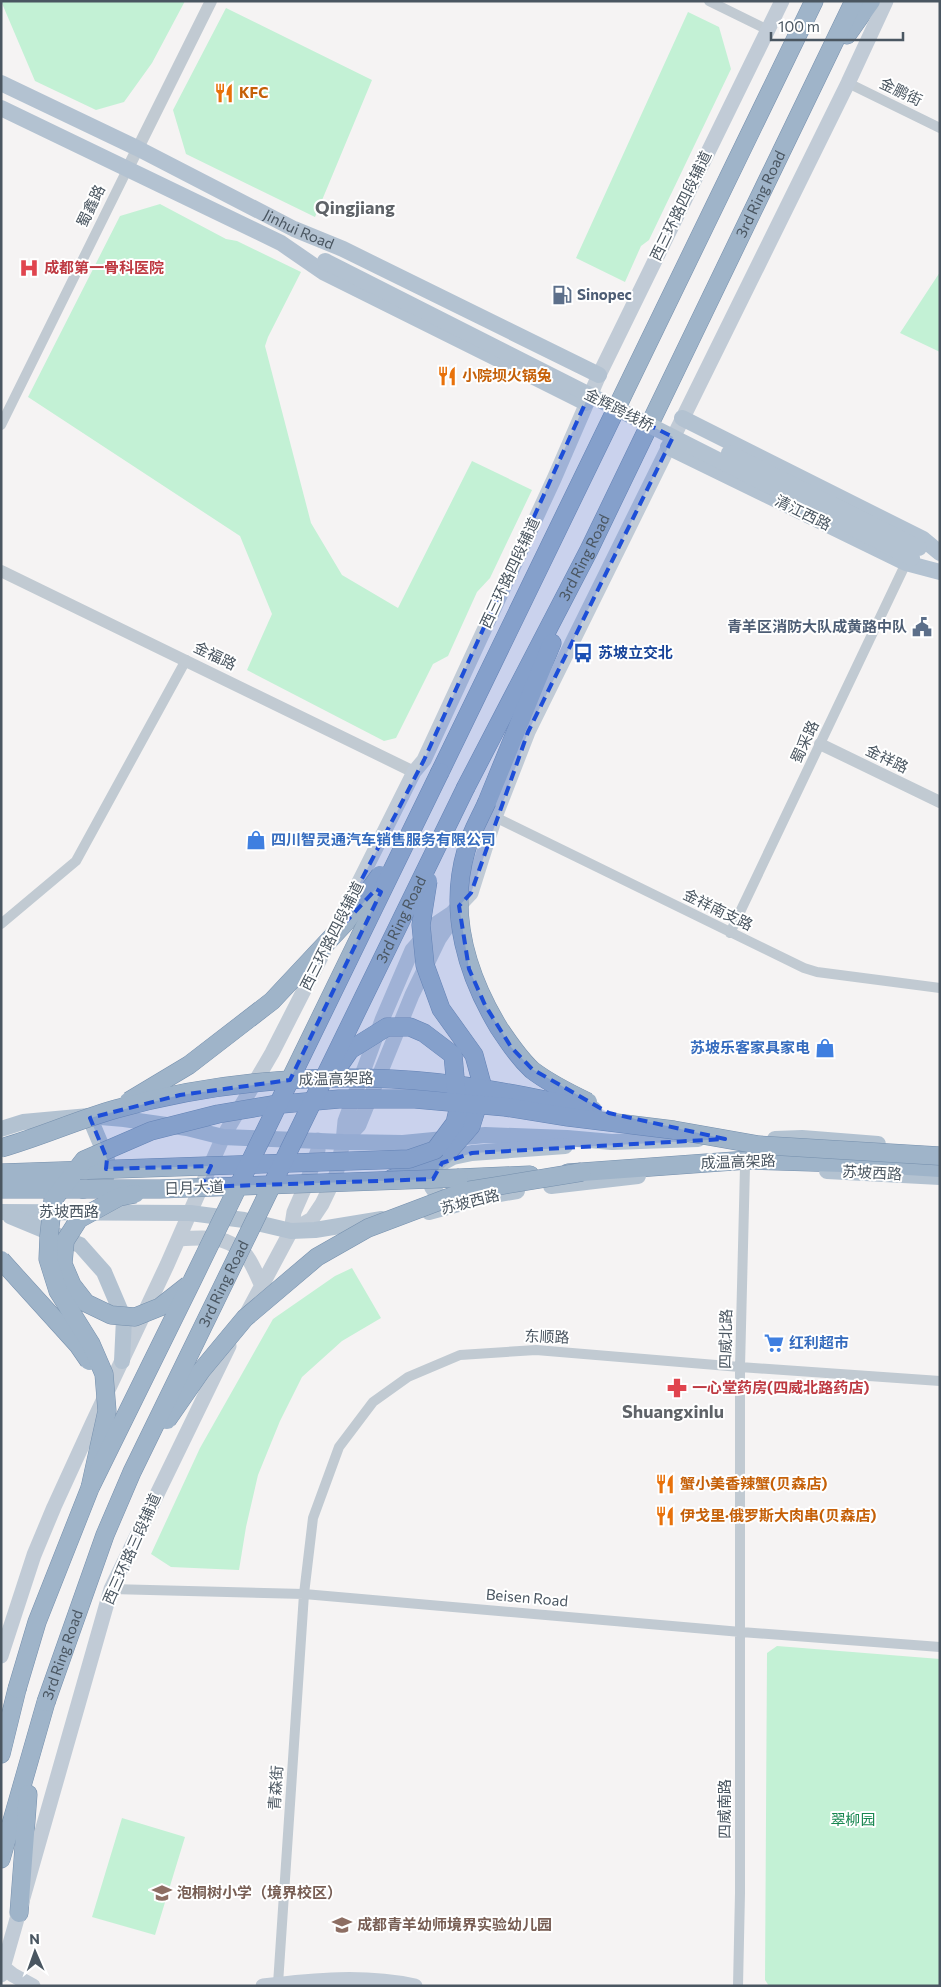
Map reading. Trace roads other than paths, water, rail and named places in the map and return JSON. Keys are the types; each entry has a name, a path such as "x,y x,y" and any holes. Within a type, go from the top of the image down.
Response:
{"highway":[{"path":"804,22 810,1"},
{"name":"3rd Ring Road","path":"1,1754 17,1689 37,1622 90,1488 192,1282 814,1"},
{"name":"3rd Ring Road","path":"1,1859 46,1702 102,1544 132,1472 466,787 589,550 854,1"},
{"path":"809,92 871,1"},
{"path":"589,550 514,739 491,810 466,850 460,878 459,903 461,930 469,969 485,1005 511,1047 532,1069 567,1092 609,1112"},
{"path":"115,1110 189,1065 272,1001 346,922 409,833"},
{"path":"386,1181 437,1162 450,1150 471,1126 483,1088 474,1056 441,1009 425,965 421,925 432,860"},
{"path":"1,1173 409,1159 435,1150 455,1123 458,1110 453,1055 424,1033 410,1027 386,1027 350,1050 305,1119"},
{"name":"成温高架路","path":"1,1148 115,1110 190,1093 308,1078 393,1079 465,1086 609,1112 674,1130"},
{"path":"90,1488 106,1408 104,1374 91,1344 58,1291 48,1259 54,1200 84,1160 151,1131 218,1114 271,1105 340,1099 415,1100 505,1107 674,1130 759,1145 940,1156"},
{"name":"成温高架路","path":"386,1181 582,1172 748,1160 940,1168"},
{"path":"132,1472 201,1371 245,1318 317,1257 368,1228 466,1191 582,1172"},
{"name":"日月大道","path":"1,1189 160,1189 386,1181"},
{"path":"160,1189 119,1197 79,1219 66,1241 63,1264 72,1285 86,1303 111,1316 135,1317 160,1307 192,1282"},
{"path":"1,1260 78,1345 93,1367 101,1385 106,1408"},
{"path":"19,1913 31,1755"}],"main road":[{"name":"西三环路四段辅道","path":"223,1137 299,1002 414,772 424,760 554,479 599,374 782,1"},
{"path":"291,1231 312,1219 336,1176 345,1121 382,1020 412,950 434,925 452,914 471,893 491,810 848,83 886,1"},
{"name":"Jinhui Road","path":"1,83 137,148 294,229 343,249 599,374"},
{"path":"8,111 24,94"},
{"name":"Jinhui Road","path":"8,111 281,243 323,272 586,403"},
{"path":"294,229 331,260"},
{"path":"281,243 331,260"},
{"name":"金辉跨线桥","path":"331,260 913,556"},
{"name":"清江西路","path":"682,418 923,539 940,553"},
{"name":"清江西路","path":"668,447 913,556"},
{"path":"913,556 940,558"},
{"path":"913,556 940,571"},
{"path":"1,1212 78,1194 106,1178 107,1159 89,1116"},
{"name":"苏坡西路","path":"1,1129 23,1122 89,1116 187,1128 223,1137 343,1142 403,1143 486,1135 612,1142 681,1139 802,1138 940,1148"},
{"path":"1,1656 34,1555 54,1507 179,1239 223,1137"},
{"name":"西三环路三段辅道","path":"2,1971 111,1589 220,1361 291,1231 294,1212 306,1187 318,1150 318,1140"},
{"path":"455,1205 439,1197 432,1187 433,1178 442,1163 453,1157 472,1153 612,1142"},
{"name":"苏坡西路","path":"1,1212 190,1213 244,1220 291,1231 315,1230 356,1222 422,1214 488,1196 569,1183 745,1166 940,1177"},
{"path":"1,1212 80,1245 104,1272 124,1319 122,1361"},
{"path":"179,1239 216,1238 233,1245 246,1255 262,1286"},
{"path":"2,1971 33,1986"},
{"path":"263,1986 328,1980 351,1980 415,1986"}],"street":[{"name":"蜀鑫路","path":"1,425 211,1"},
{"path":"709,1 768,30"},
{"name":"金鹏街","path":"848,83 940,128"},
{"name":"蜀采路","path":"730,933 820,744 913,556"},
{"name":"金福路","path":"1,571 414,772"},
{"path":"1,923 76,861 186,660"},
{"name":"金祥路","path":"820,744 940,802"},
{"name":"金祥南支路","path":"491,810 730,933 817,972 940,988"},
{"name":"四威北路","path":"740,1632 740,1367 745,1166"},
{"name":"东顺路","path":"304,1594 313,1518 339,1447 372,1402 408,1377 460,1355 536,1350 940,1381"},
{"name":"Beisen Road","path":"111,1589 304,1594 740,1632 940,1647"},
{"name":"青森街","path":"278,1984 304,1594"},
{"name":"四威南路","path":"738,1986 740,1632"}],"place":[{"name":"KFC","path":"224,93"},
{"name":"成都第一骨科医院","path":"29,268"},
{"name":"Sinopec","path":"562,295"},
{"name":"小院坝火锅兔","path":"447,376"},
{"name":"青羊区消防大队成黄路中队","path":"922,627"},
{"name":"苏坡立交北","path":"583,653"},
{"name":"四川智灵通汽车销售服务有限公司","path":"256,840"},
{"name":"苏坡乐客家具家电","path":"825,1048"},
{"name":"红利超市","path":"774,1343"},
{"name":"一心堂药房(四威北路药店)","path":"677,1388"},
{"name":"蟹小美香辣蟹(贝森店)","path":"665,1484"},
{"name":"伊戈里·俄罗斯大肉串(贝森店)","path":"665,1516"},
{"name":"泡桐树小学（境界校区）","path":"162,1893"},
{"name":"成都青羊幼师境界实验幼儿园","path":"342,1925"}],"district":[{"name":"Qingjiang","path":"355,208"},
{"name":"Shuangxinlu","path":"673,1412"}],"park label":[{"name":"翠柳园","path":"853,1820"}]}
